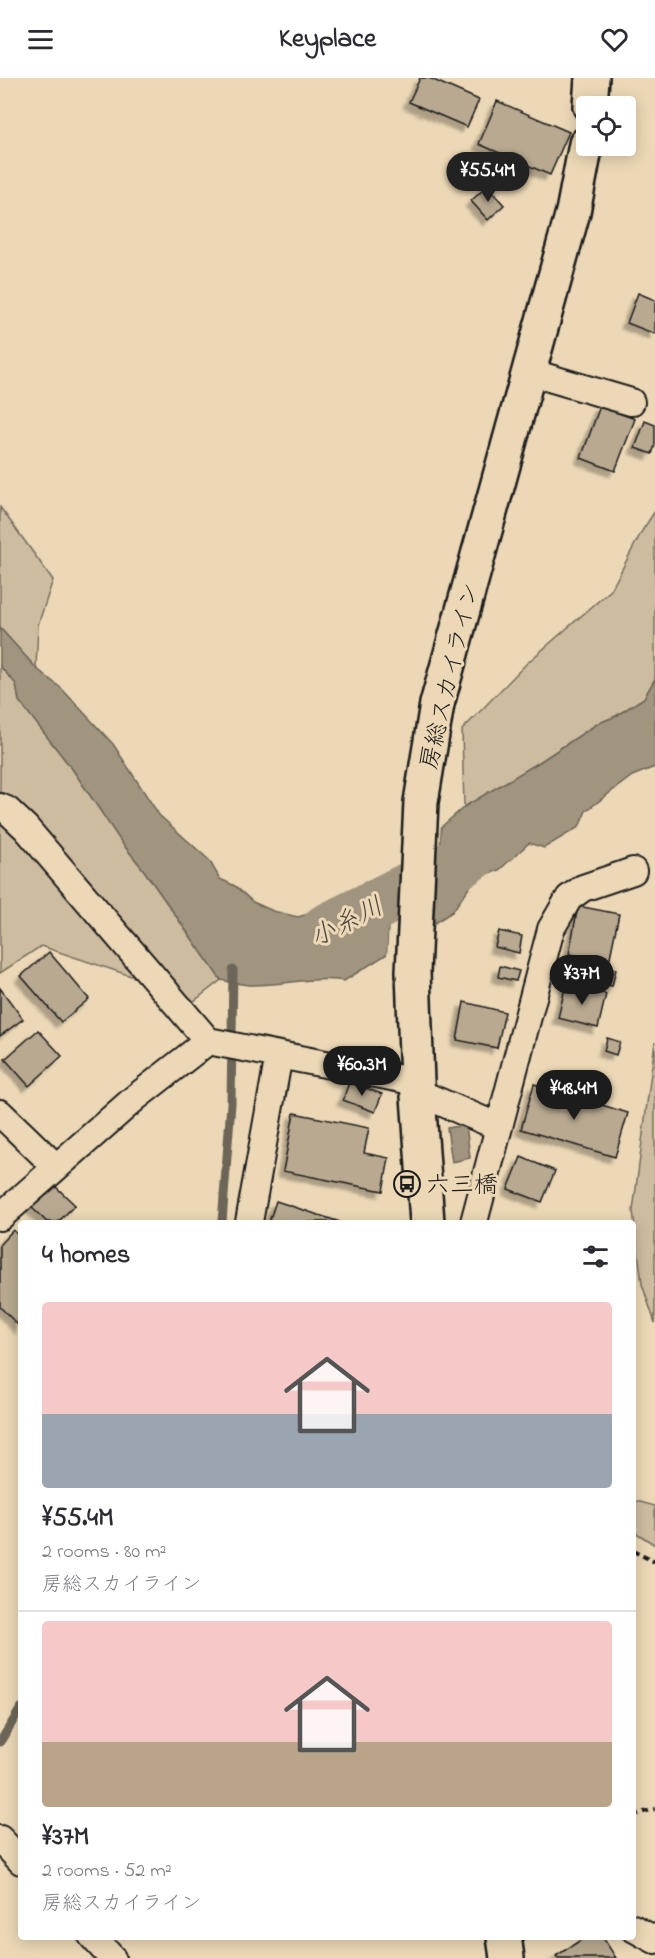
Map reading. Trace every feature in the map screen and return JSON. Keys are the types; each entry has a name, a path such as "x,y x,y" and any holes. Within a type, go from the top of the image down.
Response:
{"main road":[{"path":"591,96 592,78"},
{"name":"房総スカイライン","path":"427,1220 417,1087 413,972 420,802 437,704 573,212 584,156"},
{"path":"505,1940 507,1958"}],"street":[{"path":"529,372 631,402"},
{"path":"0,807 7,810 26,828 213,1042 417,1087 500,1127"},
{"path":"475,1220 551,929 569,898 583,888 633,872"},
{"path":"0,1217 135,1098 213,1042"},
{"path":"249,1220 274,1054"},
{"path":"0,1113 56,1167"},
{"path":"0,1839 18,1858"},
{"path":"636,1930 655,1940"},
{"path":"96,1940 112,1958"}],"path":[{"path":"636,1552 655,1562"},
{"path":"636,1814 655,1809"}],"shaded area":[{"path":"0,507 53,580 38,625 36,668 0,628"},
{"path":"655,511 655,679 644,698 616,716 597,724 538,763 464,807 462,730 526,664 611,590"},
{"path":"0,666 16,684 19,701 73,770 122,843 221,980 194,1001 155,969 134,977 41,946 0,973"},
{"path":"655,1042 655,1323 642,1284 636,1220 633,1211"},
{"path":"636,1501 655,1506 655,1545 636,1533"}],"water":[{"path":"0,628 36,668 62,689 113,744 159,815 209,860 220,879 235,886 253,902 273,911 298,917 315,912 324,903 336,902 356,894 392,873 387,954 344,981 321,980 249,985 221,980 122,843 73,770 19,701 16,684 0,666"},
{"path":"655,679 655,767 632,776 586,811 579,827 544,848 529,843 498,871 478,875 452,912 433,924 441,827 464,807 538,763 597,724 616,716 644,698"},
{"path":"466,1125 470,1158 452,1162 447,1128"}],"pier":[{"path":"441,823 433,927 430,923 438,827"},
{"path":"392,870 395,873 393,925 390,955 387,958"}],"building":[{"path":"420,78 429,78 479,100 467,127 409,102"},
{"path":"497,101 569,132 550,175 479,144"},
{"path":"487,186 504,205 488,220 471,201"},
{"path":"638,293 655,300 655,334 627,323"},
{"path":"600,406 635,419 615,471 581,458"},
{"path":"645,421 655,425 655,445 652,454 635,448"},
{"path":"578,906 619,914 609,962 569,954"},
{"path":"499,931 522,936 519,953 495,947"},
{"path":"49,952 89,999 61,1022 21,976"},
{"path":"573,958 616,969 612,986 569,975"},
{"path":"500,966 519,971 516,981 498,977"},
{"path":"566,984 606,994 598,1028 558,1018"},
{"path":"0,988 23,1019 0,1036"},
{"path":"464,1002 505,1012 497,1048 457,1040"},
{"path":"38,1030 62,1056 29,1086 5,1059"},
{"path":"607,1038 620,1042 616,1055 604,1051"},
{"path":"349,1082 382,1094 375,1112 343,1100"},
{"path":"534,1084 628,1113 615,1157 521,1129"},
{"path":"294,1113 369,1128 364,1153 389,1158 383,1191 283,1171"},
{"path":"521,1157 555,1171 542,1202 508,1189"},
{"path":"54,1185 75,1205 60,1220 45,1220 31,1207"},
{"path":"276,1201 334,1220 270,1220"},
{"path":"13,1230 18,1235 18,1325 0,1307 0,1244"},
{"path":"581,1940 605,1940 616,1958 558,1958 556,1956"}],"waterway":[{"name":"小糸川","path":"326,930 461,862 497,837"},
{"path":"222,1220 231,1104 233,970"},
{"path":"0,1742 18,1713"}],"place":[{"name":"六三橋","path":"407,1184"}]}
